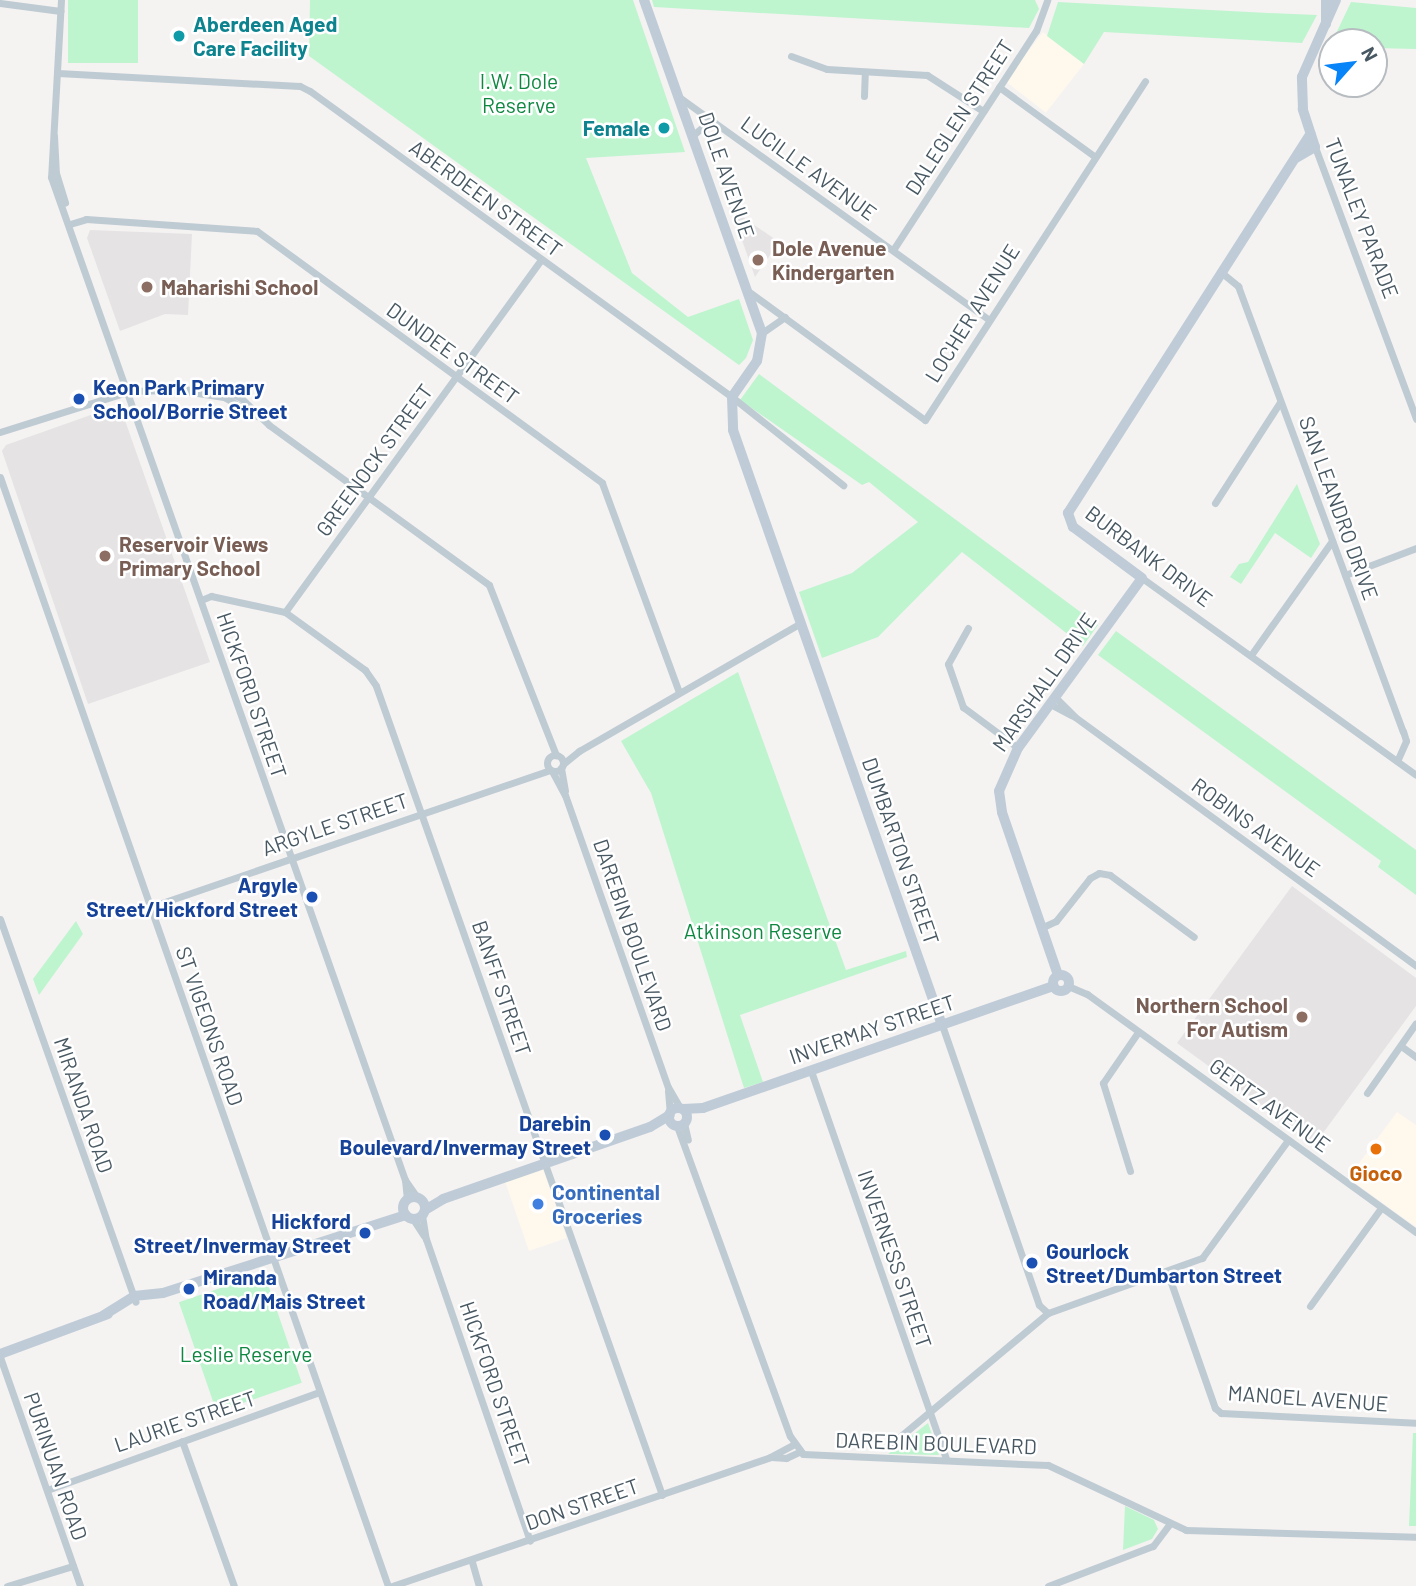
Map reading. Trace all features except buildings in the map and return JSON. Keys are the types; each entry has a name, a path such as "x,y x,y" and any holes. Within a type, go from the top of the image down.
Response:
{"street":[{"name":"HICKFORD STREET","path":"61,0 51,177 130,391 530,1541"},
{"name":"DOLE AVENUE","path":"644,0 762,333"},
{"name":"DALEGLEN STREET","path":"893,250 1044,17 1047,0"},
{"name":"TUNALEY PARADE","path":"1325,28 1326,0"},
{"name":"TUNALEY PARADE","path":"1326,28 1336,0"},
{"path":"0,3 60,11"},
{"name":"TUNALEY PARADE","path":"1318,41 1311,50 1302,77 1302,104 1310,134 1416,419"},
{"path":"791,57 827,69 928,75 983,111"},
{"path":"864,96 865,73"},
{"name":"ABERDEEN STREET","path":"58,74 300,86 732,397 843,485"},
{"name":"LOCHER AVENUE","path":"748,290 925,420 988,319 1145,81"},
{"path":"999,87 1094,156"},
{"name":"LUCILLE AVENUE","path":"679,96 988,319"},
{"name":"LUCILLE AVENUE","path":"692,136 711,120"},
{"name":"BURBANK DRIVE","path":"1310,134 1068,513 1073,527 1416,775"},
{"name":"BURBANK DRIVE","path":"1296,158 1315,147"},
{"name":"DUNDEE STREET","path":"69,223 86,219 257,231 602,483 679,692"},
{"name":"GREENOCK STREET","path":"285,612 541,260"},
{"name":"SAN LEANDRO DRIVE","path":"1222,273 1238,286 1406,741 1397,761"},
{"path":"732,397 757,361 762,333 785,317"},
{"name":"DAREBIN BOULEVARD","path":"3,433 130,391 184,391 224,397 261,418 489,585 542,726 552,762 691,1155 799,1452 812,1456 946,1458 1048,1465 1169,1525 1186,1530 1416,1536"},
{"name":"DUMBARTON STREET","path":"732,397 733,430 1039,1305 1048,1313"},
{"path":"1215,503 1280,402"},
{"name":"ST VIGEONS ROAD","path":"0,477 319,1392 390,1586"},
{"path":"1251,655 1332,541"},
{"path":"1345,575 1416,548"},
{"name":"MARSHALL DRIVE","path":"1058,975 1002,812 999,791 1018,748 1142,578"},
{"name":"BANFF STREET","path":"201,600 211,596 285,612 365,670 376,686 662,1495"},
{"name":"ARGYLE STREET","path":"150,908 532,774 579,751 801,622"},
{"path":"968,628 948,664 962,707 1018,748"},
{"name":"ROBINS AVENUE","path":"1053,700 1416,966"},
{"name":"ARGYLE STREET","path":"562,766 579,751"},
{"path":"552,762 562,766"},
{"path":"552,762 562,766"},
{"name":"DAREBIN BOULEVARD","path":"562,766 565,795"},
{"path":"1043,926 1056,921 1090,878 1099,873 1110,875 1194,937"},
{"name":"MIRANDA ROAD","path":"0,919 135,1299"},
{"path":"1053,986 1058,975 1066,977 1068,986"},
{"name":"INVERMAY STREET","path":"135,1299 163,1293 385,1219 1053,986 1060,990 1068,986"},
{"name":"GERTZ AVENUE","path":"1068,986 1087,994 1416,1232"},
{"path":"1367,1093 1416,1023"},
{"path":"1130,1171 1103,1083 1138,1032"},
{"path":"1401,1046 1416,1057"},
{"name":"INVERNESS STREET","path":"811,1071 946,1458"},
{"path":"890,1446 1048,1313 1168,1274 1202,1258 1288,1140"},
{"path":"1310,1306 1381,1208"},
{"name":"MANOEL AVENUE","path":"1168,1274 1215,1408 1221,1413 1416,1423"},
{"path":"0,1355 15,1346 104,1315 135,1299"},
{"path":"0,1347 15,1346"},
{"name":"PURINUAN ROAD","path":"0,1355 80,1586"},
{"name":"LAURIE STREET","path":"46,1488 319,1392"},
{"path":"182,1441 234,1586"},
{"name":"DON STREET","path":"390,1586 405,1585 472,1562 770,1457 794,1444"},
{"name":"DON STREET","path":"770,1457 784,1459 799,1452"},
{"path":"1048,1586 1153,1546 1169,1525"},
{"path":"472,1562 480,1586"},
{"path":"7,1586 72,1563"}],"shaded area":[{"path":"1043,32 1084,64 1046,113 1005,81"},
{"name":"Dole Avenue Kindergarten","path":"731,209 779,242 755,277"},
{"name":"Maharishi School","path":"90,230 192,234 188,315 165,314 120,331 87,238"},
{"name":"Reservoir Views Primary School","path":"116,406 121,409 210,662 88,704 2,451 6,445"},
{"name":"Northern School For Autism","path":"1292,886 1416,978 1416,1006 1315,1144 1177,1043"},
{"path":"1397,1112 1416,1125 1416,1227 1348,1178"},
{"path":"543,1169 567,1238 529,1251 505,1182"}],"green space":[{"path":"68,0 138,0 138,63 68,63"},
{"name":"I.W. Dole Reserve","path":"310,0 633,0 685,152 586,158 632,273 688,317 739,299 753,340 746,358 739,365 309,56"},
{"path":"652,0 1035,0 1039,9 1029,28 654,7"},
{"path":"1058,2 1317,15 1302,43 1104,32 1084,64 1047,36"},
{"path":"1351,2 1416,8 1416,49 1388,48 1388,28 1339,28"},
{"path":"759,374 1098,625 1083,646 962,552 878,637 822,658 799,592 852,573 918,522 869,482 862,485 740,400"},
{"path":"1297,484 1320,544 1311,558 1275,533 1241,584 1230,577 1239,564 1248,562"},
{"path":"1116,631 1416,850 1416,895 1378,867 1381,861 1098,655"},
{"name":"Atkinson Reserve","path":"738,672 846,970 906,951 907,957 740,1015 763,1082 744,1088 651,793 621,741"},
{"path":"76,921 83,934 39,995 33,979"},
{"name":"Leslie Reserve","path":"264,1273 302,1383 217,1412 179,1302"},
{"path":"928,1423 939,1455 888,1454"},
{"path":"1413,1433 1416,1433 1416,1526 1409,1526"},
{"path":"1125,1506 1154,1520 1158,1529 1152,1539 1123,1550"}],"place":[{"name":"Aberdeen Aged Care Facility","path":"179,36"},
{"name":"Female","path":"664,128"},
{"name":"Dole Avenue Kindergarten","path":"758,260"},
{"name":"Maharishi School","path":"147,287"},
{"name":"Keon Park Primary School/Borrie Street","path":"79,399"},
{"name":"Reservoir Views Primary School","path":"105,556"},
{"name":"Argyle Street/Hickford Street","path":"312,897"},
{"name":"Northern School For Autism","path":"1302,1017"},
{"name":"Darebin Boulevard/Invermay Street","path":"605,1135"},
{"name":"Gioco","path":"1376,1149"},
{"name":"Continental Groceries","path":"538,1204"},
{"name":"Hickford Street/Invermay Street","path":"365,1233"},
{"name":"Gourlock Street/Dumbarton Street","path":"1032,1263"},
{"name":"Miranda Road/Mais Street","path":"189,1289"}]}
